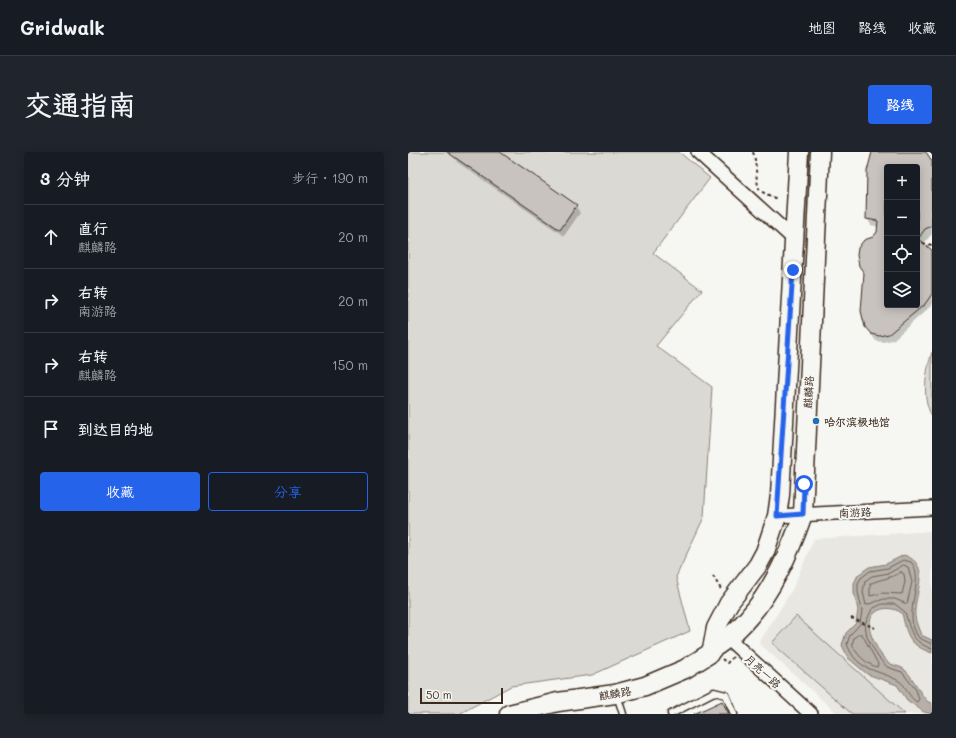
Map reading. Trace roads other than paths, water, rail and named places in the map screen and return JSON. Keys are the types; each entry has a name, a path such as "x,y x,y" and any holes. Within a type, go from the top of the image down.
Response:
{"main road":[{"name":"麒麟路","path":"509,714 558,702 616,694 645,686 666,678 700,661 712,649 722,634 729,603 762,558 772,536 777,516 795,240 799,152"},
{"name":"麒麟路","path":"722,634 747,620 770,588 793,543 803,514 820,152"}],"street":[{"path":"698,152 795,240"},
{"name":"南游路","path":"777,516 932,508"},
{"name":"月亮一路","path":"722,634 812,714"}],"lane":[{"path":"671,714 714,692 726,695 734,714"},
{"path":"616,694 623,714"}],"water":[{"path":"904,555 912,559 920,571 915,617 921,635 932,640 932,653 918,647 910,639 902,613 895,610 888,608 876,612 872,616 870,629 875,644 885,659 891,664 905,670 928,702 932,703 932,714 924,712 907,700 897,685 867,674 848,658 842,645 846,633 856,623 858,610 854,593 854,583 858,575 869,567 886,564"}],"place":[{"name":"哈尔滨极地馆","path":"816,421"}]}
